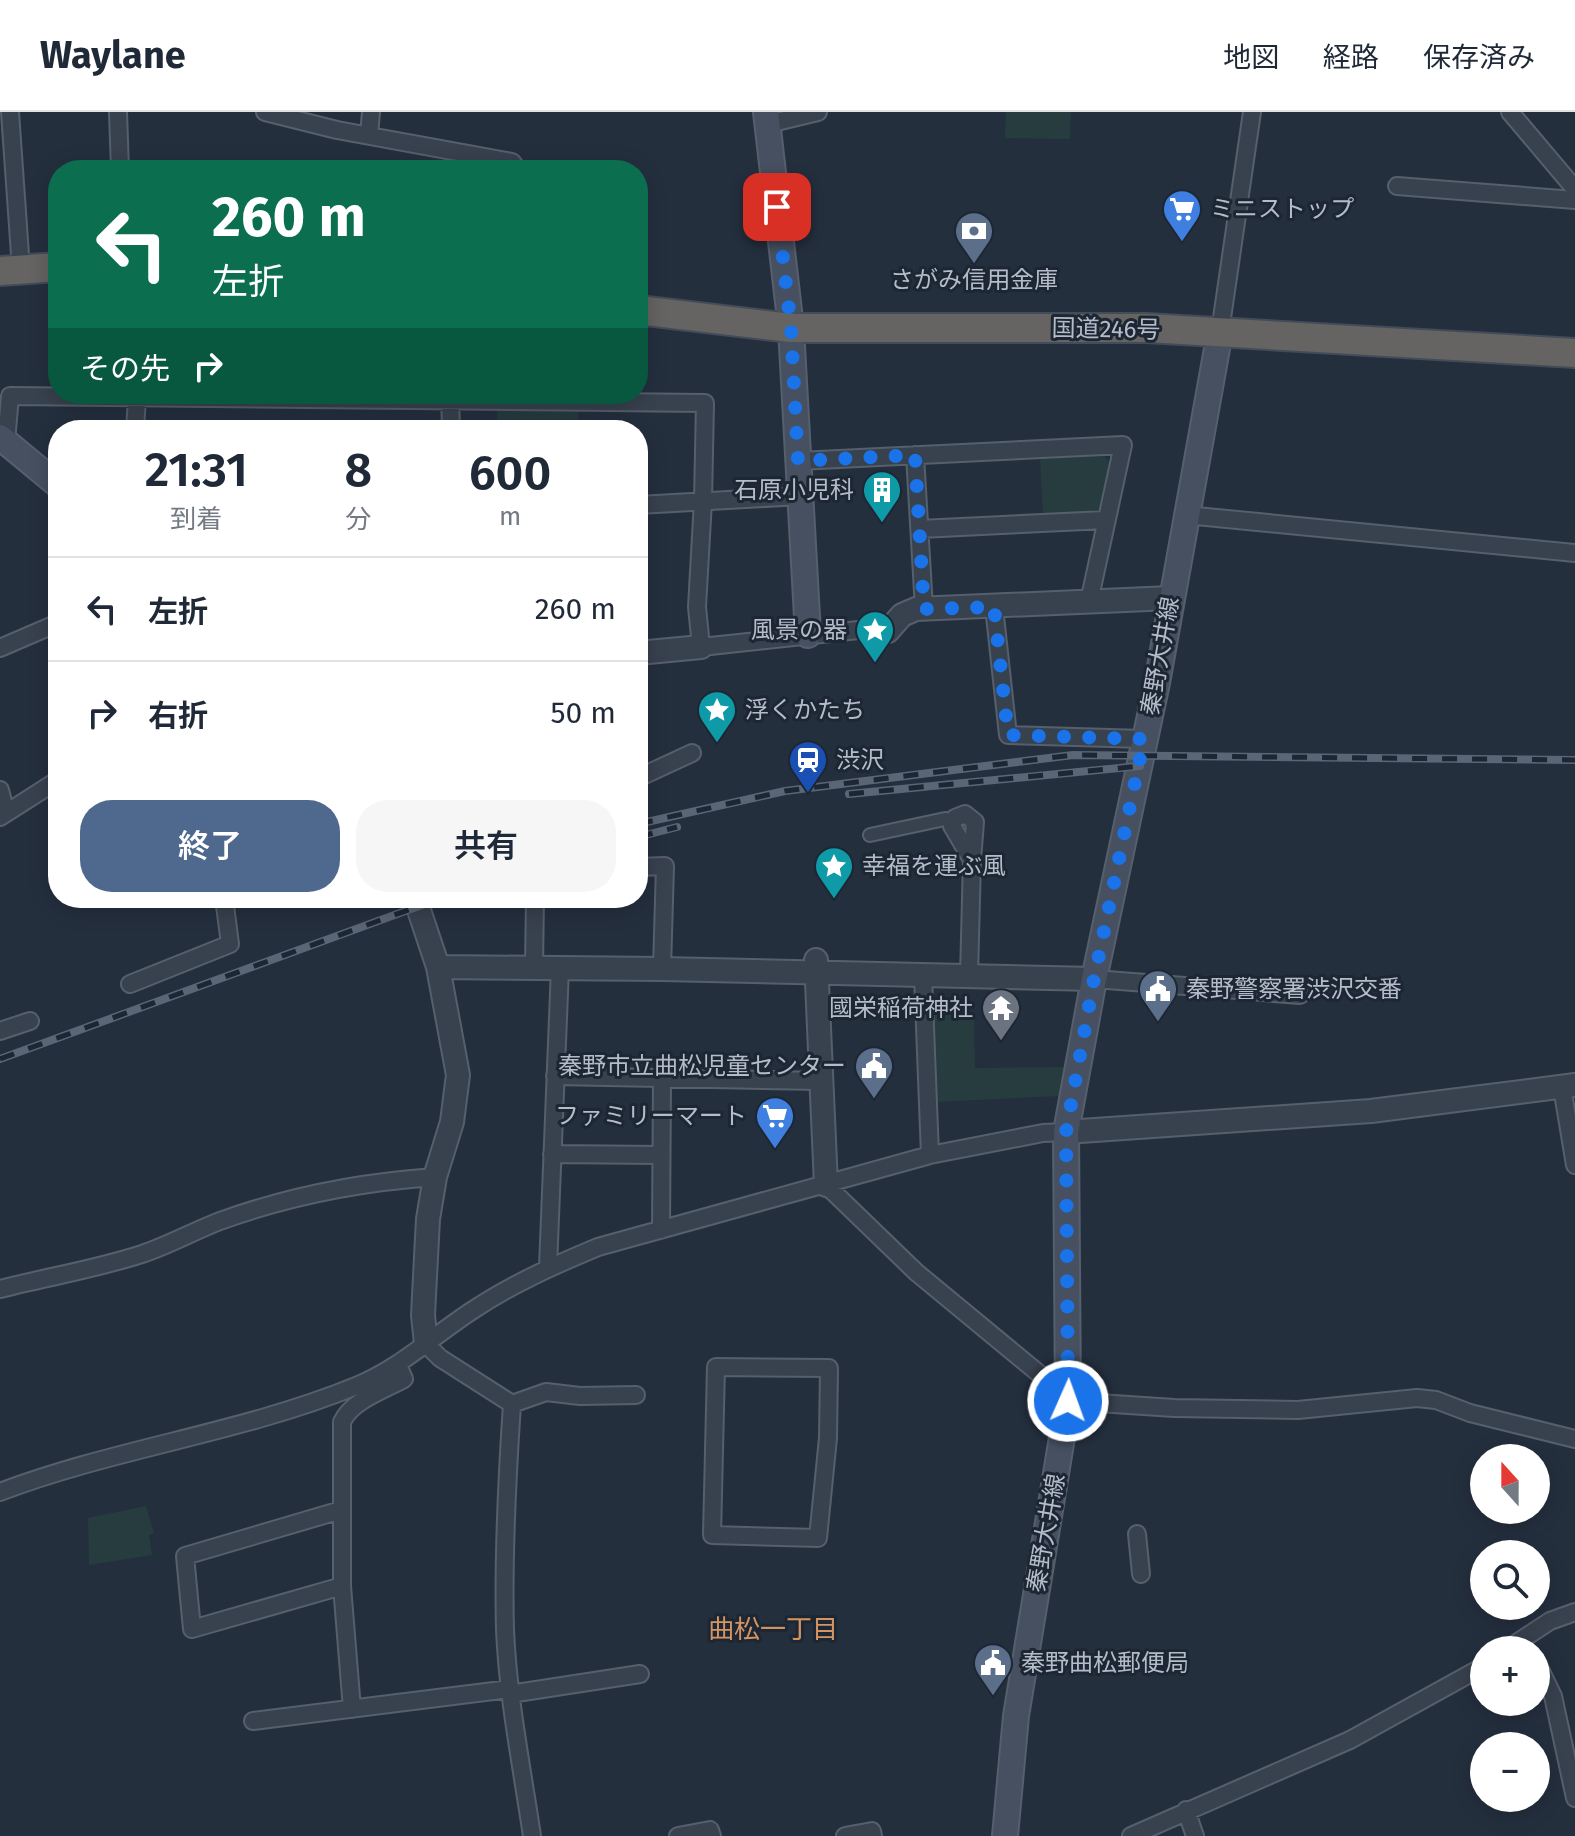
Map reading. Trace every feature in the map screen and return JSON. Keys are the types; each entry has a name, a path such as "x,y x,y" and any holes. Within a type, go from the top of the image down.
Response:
{"highway":[{"path":"10,270 48,268"},
{"name":"国道246号","path":"648,311 791,328 1147,328 1575,353"}],"main road":[{"path":"767,118 791,328 808,635"},
{"name":"秦野大井線","path":"1005,1836 1016,1716 1068,1401 1066,1132 1220,332"},
{"path":"3,440 48,477"}],"street":[{"path":"10,112 10,270"},
{"path":"118,112 120,160"},
{"path":"265,112 501,160"},
{"path":"369,135 371,112"},
{"path":"767,118 818,112"},
{"path":"1220,332 1252,112"},
{"path":"1510,112 1575,189"},
{"path":"1397,186 1575,200"},
{"path":"3,440 10,396 48,397"},
{"path":"648,402 705,403 697,607 701,647"},
{"path":"798,461 1123,445 1089,602"},
{"path":"915,455 924,609"},
{"path":"648,504 800,496"},
{"path":"1186,515 1575,553"},
{"path":"920,529 1105,520"},
{"path":"648,652 883,629 902,615 924,609 1171,598"},
{"path":"994,607 1008,735 1144,739"},
{"path":"0,648 48,627"},
{"path":"648,773 692,753"},
{"path":"0,790 3,815 48,786"},
{"path":"870,835 945,819 953,821 953,831 972,860 969,976"},
{"path":"648,867 665,866 662,969"},
{"path":"130,984 230,944 225,908"},
{"path":"418,908 438,967 458,1075 452,1122 435,1177 423,1315 426,1344 440,1358 512,1404"},
{"path":"534,967 535,908"},
{"path":"438,967 816,967 923,976 1094,979 1300,995"},
{"path":"816,967 826,1185 916,1272 1068,1401 1174,1408 1298,1410 1417,1398 1436,1400 1470,1413 1575,1439"},
{"path":"548,1267 560,968"},
{"path":"923,976 930,1155"},
{"path":"0,1031 30,1021"},
{"path":"555,1076 822,1081"},
{"path":"661,1230 662,1078"},
{"path":"0,1492 258,1419 360,1385 398,1365 474,1309 548,1267 598,1247 930,1155 1043,1133 1371,1111 1568,1086 1575,1165"},
{"path":"552,1154 661,1155"},
{"path":"0,1289 142,1254 265,1206 366,1184 435,1177"},
{"path":"352,1709 342,1586 342,1422 353,1407 404,1379 398,1365"},
{"path":"716,1367 829,1368 828,1438 818,1538 712,1535 716,1367"},
{"path":"512,1404 546,1392 580,1396 636,1395"},
{"path":"512,1404 505,1483 505,1630 510,1692 532,1836"},
{"path":"341,1510 185,1556 192,1629 342,1586"},
{"path":"1137,1534 1141,1574"},
{"path":"1535,1636 1550,1621 1575,1612"},
{"path":"253,1721 640,1674"},
{"path":"1131,1836 1350,1740 1470,1674"},
{"path":"1550,1690 1575,1798"},
{"path":"1186,1810 1195,1836"},
{"path":"678,1836 710,1830 712,1836"},
{"path":"845,1836 872,1831 873,1836"}],"green space":[{"path":"1006,112 1071,112 1070,139 1005,138"},
{"path":"497,405 578,406 578,420 497,420"},
{"path":"1103,454 1110,463 1098,513 1043,518 1040,457"},
{"path":"932,1014 974,1014 975,1068 1064,1067 1059,1096 935,1102"},
{"path":"146,1506 154,1533 149,1535 152,1555 89,1565 88,1518"}],"railway":[{"path":"648,822 785,791 1073,755 1575,760"},
{"path":"849,794 1140,766"},
{"path":"648,834 677,827"},
{"path":"0,1059 414,908"}],"place":[{"name":"ミニストップ","path":"1182,243"},
{"name":"さがみ信用金庫","path":"974,265"},
{"name":"石原小児科","path":"882,524"},
{"name":"風景の器","path":"875,664"},
{"name":"浮くかたち","path":"717,744"},
{"name":"渋沢","path":"808,794"},
{"name":"幸福を運ぶ風","path":"834,900"},
{"name":"秦野警察署渋沢交番","path":"1158,1023"},
{"name":"國栄稲荷神社","path":"1001,1042"},
{"name":"秦野市立曲松児童センター","path":"874,1100"},
{"name":"ファミリーマート","path":"775,1150"},
{"name":"秦野曲松郵便局","path":"993,1697"}],"district":[{"name":"曲松一丁目","path":"773,1629"}],"route":[{"path":"777,207 791,328 798,461 915,455 924,609 994,607 1008,735 1144,739 1066,1132 1068,1401"}]}
